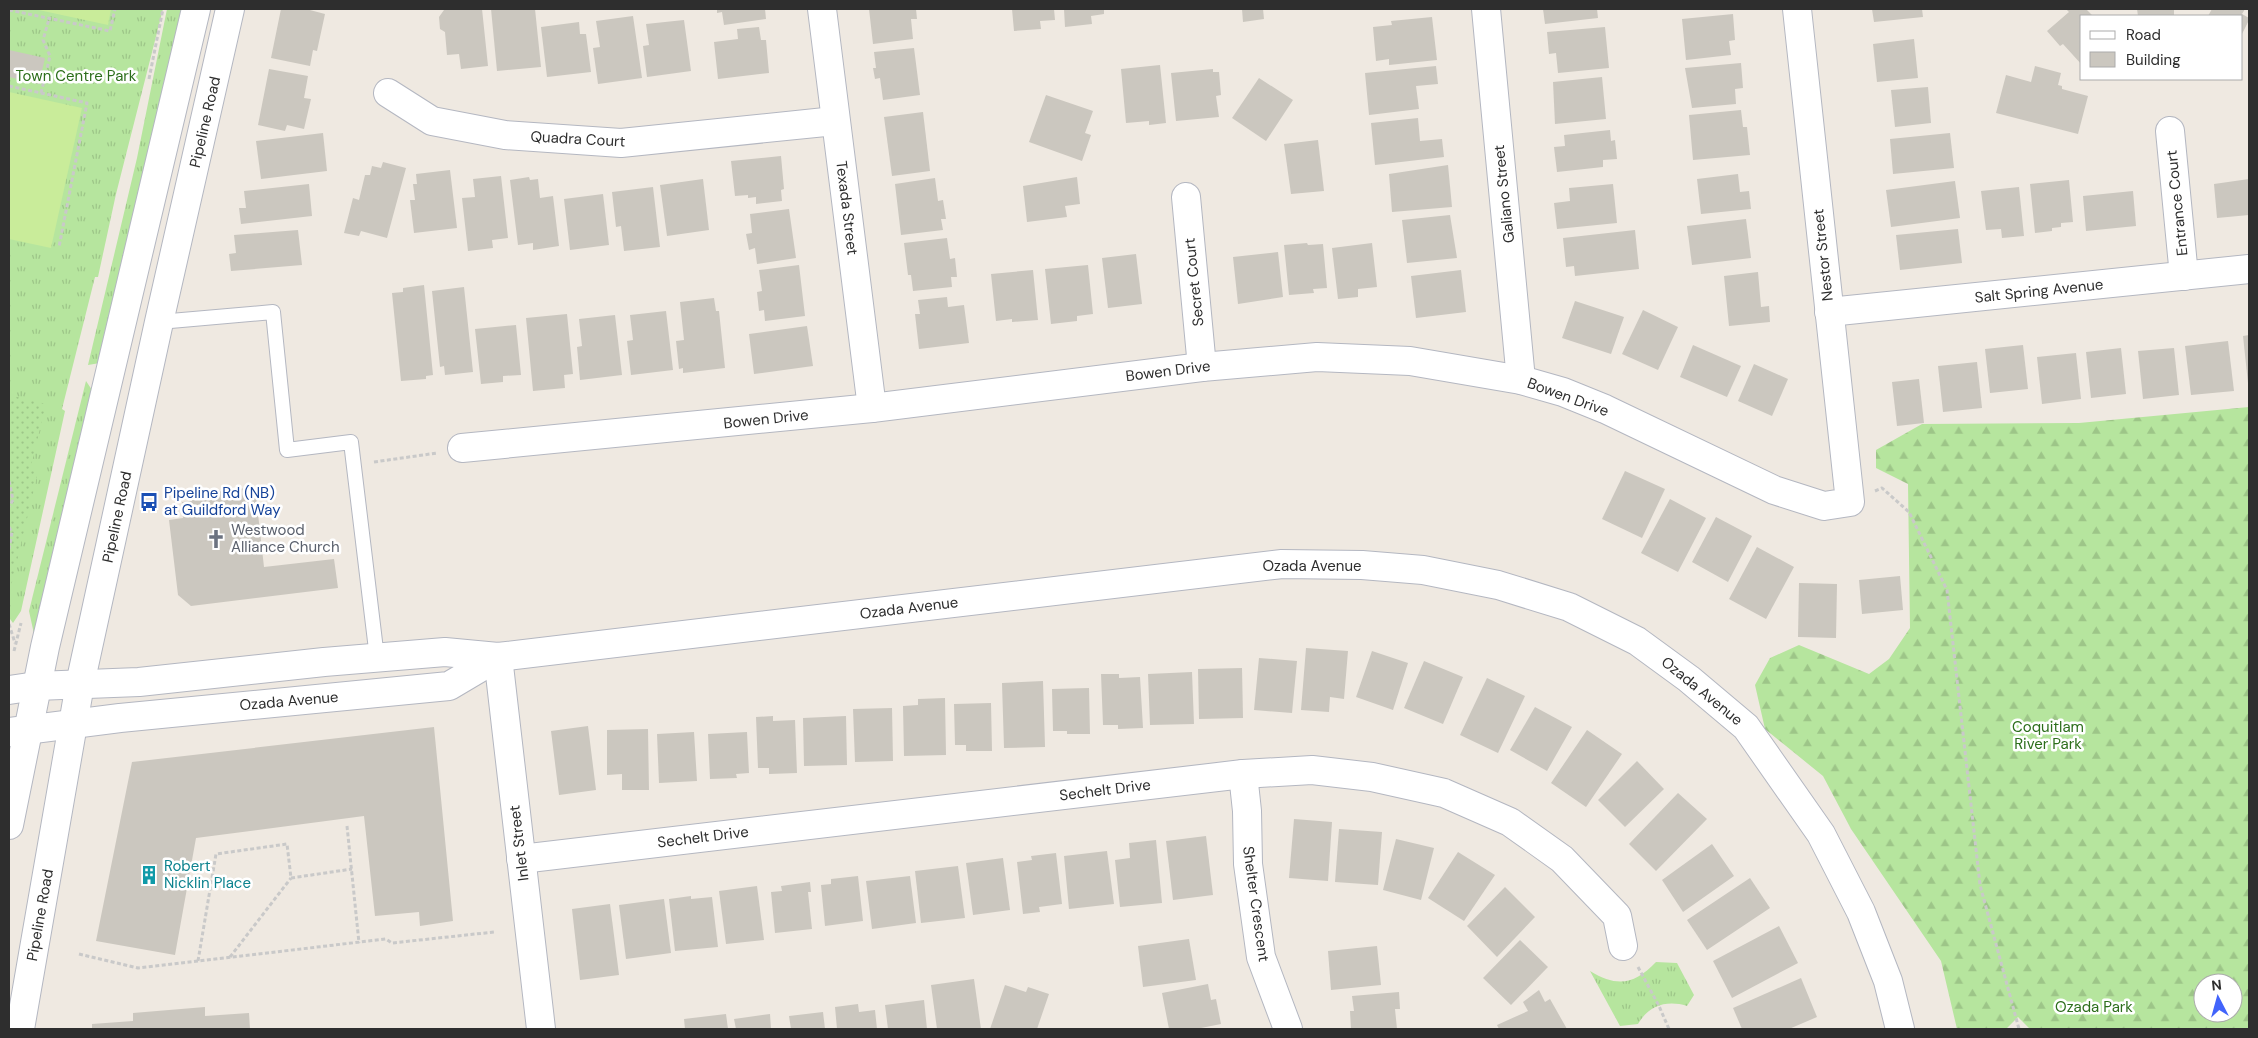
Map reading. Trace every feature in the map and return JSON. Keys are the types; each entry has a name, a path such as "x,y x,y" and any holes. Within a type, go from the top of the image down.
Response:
{"street":[{"path":"9,825 18,731 36,686 196,9"},
{"name":"Pipeline Road","path":"20,1029 80,684 230,9"},
{"name":"Texada Street","path":"822,9 872,408"},
{"name":"Galiano Street","path":"1486,9 1521,380"},
{"name":"Nestor Street","path":"1797,9 1850,502"},
{"name":"Quadra Court","path":"388,93 432,121 505,135 621,143 836,121"},
{"name":"Entrance Court","path":"2170,131 2184,276"},
{"name":"Secret Court","path":"1186,197 1202,367"},
{"name":"Salt Spring Avenue","path":"1829,312 2249,269"},
{"name":"Bowen Drive","path":"462,448 872,408 1202,367 1326,357 1410,361 1521,380 1564,392 1605,409 1774,490 1824,506 1850,502"},
{"name":"Ozada Avenue","path":"9,690 36,686 139,682 445,652 498,657 1282,564 1423,570 1498,585 1569,607 1637,641 1689,679 1746,727 1821,834 1856,904 1888,981 1900,1029"},
{"name":"Ozada Avenue","path":"18,731 72,723 449,686 498,657"},
{"name":"Inlet Street","path":"498,657 541,1029"},
{"name":"Sechelt Drive","path":"521,859 1243,774 1312,770 1372,777 1444,793 1510,822 1562,859 1617,916 1624,946"},
{"name":"Shelter Crescent","path":"1243,774 1247,811 1248,864 1261,956 1288,1029"}],"lane":[{"path":"159,322 274,312 287,450 351,442 377,658"}],"path":[{"path":"9,10 110,31 115,9"},
{"path":"41,93 50,56 43,40 49,18"},
{"path":"9,86 87,103 59,247"},
{"path":"354,464 462,448"},
{"path":"9,481 13,500 9,508"},
{"path":"1850,502 1882,488 1909,512 1948,590 1980,885 2018,1029"},
{"path":"9,528 12,532 9,549"},
{"path":"9,624 15,643"},
{"path":"347,826 359,943"},
{"path":"198,961 216,854 287,844 291,878"},
{"path":"230,957 291,878 352,869"},
{"path":"78,954 138,968 386,939 392,943 494,932"},
{"path":"1624,946 1651,990 1669,1029"}],"green space":[{"name":"Town Centre Park","path":"9,9 163,9 116,194 98,277 95,277 62,409 65,411 21,611 13,623 10,619 9,622"},
{"path":"34,9 111,9 108,25"},
{"path":"167,9 186,9 100,363 88,365 137,158"},
{"path":"9,92 82,108 51,248 9,239"},
{"path":"86,381 94,393 34,634 29,611"},
{"path":"9,395 46,404 30,470 38,472 9,595"},
{"name":"Coquitlam River Park","path":"2249,407 2249,1029 2030,1029 2018,1017 2006,1029 1957,1029 1941,961 1851,829 1823,776 1765,729 1755,685 1770,658 1799,645 1869,674 1889,659 1910,628 1908,484 1876,468 1876,450 1922,424 2079,423"},
{"path":"1656,962 1677,963 1694,995 1687,1006 1666,1004 1659,1006 1647,1012 1638,1024 1620,1026 1590,971 1609,980 1626,981 1641,975"}],"building":[{"path":"281,9 306,9 325,14 317,51 313,50 310,66 271,58"},
{"path":"482,9 488,66 461,69 459,54 447,55 445,32 440,29 439,17 444,10"},
{"path":"491,9 535,9 541,67 497,71"},
{"path":"717,9 765,9 766,19 724,25 722,12 717,13"},
{"path":"869,9 916,9 917,19 911,19 913,39 873,44"},
{"path":"1012,9 1054,9 1055,20 1040,21 1041,29 1014,31"},
{"path":"1064,9 1104,9 1104,14 1091,16 1092,24 1065,27"},
{"path":"1242,9 1263,9 1264,19 1243,22"},
{"path":"1543,9 1597,9 1598,18 1545,24"},
{"path":"1872,9 1922,9 1923,17 1874,22"},
{"path":"2066,9 2086,9 2092,15 2080,15 2080,63 2063,44 2060,46 2047,31 2069,12"},
{"path":"2137,9 2174,9 2174,15 2138,15"},
{"path":"2212,9 2245,9 2242,14 2249,18 2249,20 2243,32 2243,15 2209,15"},
{"path":"1733,14 1735,40 1729,41 1731,55 1686,60 1682,19"},
{"path":"633,16 642,78 598,84 593,48 600,47 596,21"},
{"path":"1432,17 1437,60 1389,65 1389,59 1376,61 1373,27 1392,25 1391,21"},
{"path":"684,20 691,71 647,77 643,46 649,45 646,24"},
{"path":"579,22 580,34 586,34 591,72 547,77 541,27"},
{"path":"759,27 761,40 766,40 769,73 718,79 714,42 738,39 737,29"},
{"path":"1605,27 1609,68 1558,73 1556,53 1549,54 1547,32"},
{"path":"1914,39 1918,78 1877,82 1873,44"},
{"path":"914,48 920,95 883,100 880,78 875,79 873,68 876,68 874,52"},
{"path":"9,50 45,58 39,84 9,77"},
{"path":"1741,63 1743,88 1735,89 1736,104 1692,108 1685,68"},
{"path":"1160,65 1166,123 1149,125 1149,121 1126,123 1121,69"},
{"path":"1436,66 1438,84 1416,86 1419,109 1369,115 1365,73"},
{"path":"2035,66 2061,73 2058,85 2062,86 2062,89 2088,96 2078,134 1996,113 2006,75 2031,82"},
{"path":"269,69 308,76 304,98 311,99 304,129 287,125 285,131 258,125"},
{"path":"1213,69 1213,72 1219,72 1221,95 1216,96 1219,117 1176,121 1171,73"},
{"path":"1602,77 1606,119 1555,124 1553,82"},
{"path":"1259,78 1293,100 1266,141 1232,118"},
{"path":"1928,87 1931,123 1895,127 1891,90"},
{"path":"1046,95 1093,111 1085,133 1091,135 1082,161 1029,142"},
{"path":"1741,110 1743,127 1747,127 1750,155 1693,160 1689,115"},
{"path":"923,112 930,171 892,176 884,117"},
{"path":"1418,118 1420,141 1442,139 1444,157 1375,165 1371,123"},
{"path":"1610,130 1611,141 1615,140 1617,159 1603,160 1603,167 1557,172 1554,147 1565,146 1564,135"},
{"path":"323,133 327,171 261,179 256,141"},
{"path":"1950,133 1954,168 1893,174 1890,139"},
{"path":"1318,140 1324,191 1291,194 1284,144"},
{"path":"781,156 784,189 781,190 782,201 756,204 756,197 748,198 748,195 735,196 731,161"},
{"path":"383,162 406,168 387,238 361,231 359,236 344,233 353,198 359,200 365,175 370,175 372,166 381,168"},
{"path":"1448,165 1452,207 1392,212 1389,174"},
{"path":"450,170 457,228 414,233 410,200 415,200 413,184 417,184 416,174"},
{"path":"1738,174 1740,192 1749,191 1751,209 1701,214 1697,179"},
{"path":"501,176 508,238 492,240 493,248 468,251 462,198 475,197 473,179"},
{"path":"529,177 530,180 538,179 540,198 553,196 559,246 533,250 533,243 518,245 510,180"},
{"path":"1077,177 1080,204 1065,206 1067,217 1027,222 1023,186"},
{"path":"935,178 938,201 943,200 946,219 941,219 943,230 901,235 895,184"},
{"path":"703,179 709,230 667,236 660,185"},
{"path":"2249,179 2249,215 2217,218 2214,184"},
{"path":"2069,180 2073,222 2061,223 2061,227 2052,228 2052,231 2035,233 2030,184"},
{"path":"1955,181 1960,218 1891,227 1886,190"},
{"path":"309,184 312,216 241,224 239,208 246,208 244,191"},
{"path":"1613,184 1617,223 1557,229 1554,203 1570,201 1569,188"},
{"path":"653,187 660,247 624,251 621,226 616,227 612,192"},
{"path":"2019,187 2024,236 2002,238 2001,229 1986,230 1981,191"},
{"path":"2133,191 2136,226 2086,231 2083,196"},
{"path":"603,194 609,245 570,250 564,199"},
{"path":"789,209 796,258 757,264 755,248 749,250 746,234 752,233 750,214"},
{"path":"1450,215 1457,258 1407,263 1402,220"},
{"path":"1746,219 1751,258 1692,265 1687,226"},
{"path":"1958,229 1962,263 1900,270 1896,235"},
{"path":"298,230 302,265 231,271 229,254 236,253 234,235"},
{"path":"1635,230 1639,269 1575,276 1574,266 1566,267 1563,238"},
{"path":"947,238 950,259 955,258 957,277 951,277 952,287 913,291 911,275 908,275 904,243"},
{"path":"1307,243 1308,245 1323,244 1327,288 1313,289 1314,293 1289,295 1284,245"},
{"path":"1372,243 1377,287 1358,289 1358,297 1338,299 1332,248"},
{"path":"1278,252 1283,297 1238,304 1233,257"},
{"path":"1136,254 1142,304 1108,308 1102,258"},
{"path":"799,265 805,316 765,321 764,310 759,311 757,292 762,291 759,270"},
{"path":"1088,265 1093,314 1077,316 1077,321 1051,324 1045,269"},
{"path":"1033,270 1038,320 1012,322 1012,319 996,321 991,274"},
{"path":"1461,270 1466,312 1416,318 1411,276"},
{"path":"1758,272 1761,307 1769,306 1770,322 1729,326 1724,276"},
{"path":"424,285 433,375 426,376 426,379 401,381 392,293 403,292 403,288"},
{"path":"464,287 473,372 445,375 444,366 440,367 432,291"},
{"path":"947,297 948,307 964,305 969,343 919,349 915,314 920,314 918,300"},
{"path":"714,298 716,311 719,311 725,368 683,373 683,368 679,369 676,341 684,340 680,302"},
{"path":"1575,301 1624,317 1611,354 1562,338"},
{"path":"1643,310 1678,327 1658,370 1622,354"},
{"path":"666,311 673,370 631,375 627,341 633,340 630,315"},
{"path":"567,314 573,374 564,375 565,388 533,391 526,318"},
{"path":"615,315 622,375 580,380 577,347 582,346 579,319"},
{"path":"516,325 521,375 503,376 503,382 481,384 475,329"},
{"path":"807,326 813,366 754,374 749,334"},
{"path":"2249,335 2249,383 2248,383 2243,336"},
{"path":"2228,341 2234,391 2191,395 2185,346"},
{"path":"1693,345 1741,366 1727,397 1680,377"},
{"path":"2023,345 2028,389 1990,393 1985,349"},
{"path":"2121,348 2126,394 2091,398 2086,352"},
{"path":"2174,348 2179,395 2143,399 2138,351"},
{"path":"2076,353 2081,399 2042,404 2037,357"},
{"path":"1977,362 1982,408 1943,412 1938,366"},
{"path":"1754,364 1788,379 1772,416 1738,401"},
{"path":"1919,379 1924,423 1897,426 1892,382"},
{"path":"1625,471 1665,489 1642,538 1602,519"},
{"name":"Westwood Alliance Church","path":"255,487 264,567 334,559 338,588 191,606 178,595 169,520 183,518 182,502 192,501 191,495"},
{"path":"1670,499 1706,518 1678,572 1641,553"},
{"path":"1716,517 1752,536 1728,582 1692,562"},
{"path":"1757,547 1794,567 1766,619 1729,599"},
{"path":"1900,576 1903,610 1862,614 1859,580"},
{"path":"1799,583 1837,584 1836,638 1798,637"},
{"path":"1306,648 1348,651 1344,699 1330,697 1329,712 1301,710"},
{"path":"1372,651 1408,663 1393,710 1356,697"},
{"path":"1259,658 1297,661 1292,713 1254,710"},
{"path":"1424,661 1463,677 1443,724 1404,708"},
{"path":"1242,668 1243,718 1199,719 1198,669"},
{"path":"1192,672 1194,724 1150,725 1148,674"},
{"path":"1101,674 1119,674 1119,678 1140,677 1143,728 1118,729 1118,725 1103,725"},
{"path":"1487,678 1525,696 1498,753 1460,735"},
{"path":"1043,681 1045,747 1004,748 1002,683"},
{"path":"1089,688 1090,734 1067,734 1067,731 1053,731 1052,689"},
{"path":"945,698 946,755 904,756 903,706 918,705 918,699"},
{"path":"991,703 992,751 966,751 966,745 955,745 954,704"},
{"path":"1535,707 1572,727 1547,771 1510,750"},
{"path":"892,708 893,761 855,762 853,709"},
{"path":"773,716 773,721 795,720 797,773 769,774 769,768 758,768 756,717"},
{"path":"846,716 847,765 804,766 803,718"},
{"path":"588,726 596,790 559,795 551,731"},
{"name":"Robert Nicklin Place","path":"434,727 453,921 420,926 419,912 375,916 364,816 196,838 175,955 96,941 132,762"},
{"path":"648,729 649,790 622,790 622,774 607,775 607,730"},
{"path":"1587,730 1622,754 1586,807 1551,783"},
{"path":"694,732 697,781 659,783 657,734"},
{"path":"747,732 749,773 736,774 737,778 710,779 708,734"},
{"path":"1637,761 1664,789 1625,827 1598,800"},
{"path":"1678,793 1707,819 1656,871 1629,844"},
{"path":"1294,819 1332,822 1328,881 1289,878"},
{"path":"1339,829 1382,832 1378,885 1335,882"},
{"path":"1206,836 1213,895 1173,900 1166,841"},
{"path":"1396,839 1434,848 1421,900 1383,890"},
{"path":"1156,840 1162,903 1120,907 1115,860 1130,858 1129,843"},
{"path":"1712,844 1734,876 1683,912 1662,880"},
{"path":"1107,851 1114,904 1069,909 1064,856"},
{"path":"1458,852 1495,875 1464,921 1428,898"},
{"path":"1056,853 1062,904 1039,907 1040,912 1023,914 1017,862 1032,860 1031,856"},
{"path":"1003,858 1010,910 973,915 966,863"},
{"path":"958,866 965,918 921,923 915,871"},
{"path":"858,876 863,921 825,926 821,885 831,884 831,879"},
{"path":"910,876 916,923 872,929 866,881"},
{"path":"1750,878 1770,908 1707,950 1687,920"},
{"path":"810,882 811,892 808,892 812,929 775,933 771,892 782,891 781,886"},
{"path":"757,886 764,940 726,944 719,891"},
{"path":"1505,887 1535,917 1497,957 1467,926"},
{"path":"691,896 691,899 712,897 718,947 675,951 669,899"},
{"path":"664,899 671,953 626,959 619,905"},
{"path":"610,904 619,975 580,980 572,909"},
{"path":"1779,926 1798,963 1732,998 1713,961"},
{"path":"1189,939 1196,980 1143,987 1138,946"},
{"path":"1520,940 1548,967 1511,1005 1483,978"},
{"path":"1377,946 1381,985 1331,990 1328,951"},
{"path":"1801,978 1817,1017 1789,1029 1742,1029 1733,1008"},
{"path":"974,979 981,1029 937,1029 931,985"},
{"path":"1208,984 1211,1000 1216,999 1221,1024 1196,1029 1169,1029 1162,993"},
{"path":"1005,985 1026,992 1028,987 1049,994 1037,1029 990,1029"},
{"path":"1539,990 1545,1002 1550,999 1567,1029 1499,1029 1497,1025 1528,1011 1523,1002"},
{"path":"1399,992 1400,1009 1395,1009 1397,1029 1351,1029 1350,1011 1354,1011 1352,996"},
{"path":"924,1000 927,1029 888,1029 885,1005"},
{"path":"858,1004 859,1012 875,1010 877,1029 837,1029 835,1007"},
{"path":"205,1007 205,1016 249,1013 250,1029 92,1029 92,1024 133,1021 133,1013"},
{"path":"823,1012 825,1029 791,1029 789,1016"},
{"path":"726,1014 728,1029 685,1029 684,1019"},
{"path":"770,1014 771,1029 736,1029 734,1019"}],"place":[{"name":"Pipeline Rd (NB) at Guildford Way","path":"149,502"},
{"name":"Westwood Alliance Church","path":"216,539"},
{"name":"Robert Nicklin Place","path":"149,875"}],"park label":[{"name":"Ozada Park","path":"2094,1007"}]}
